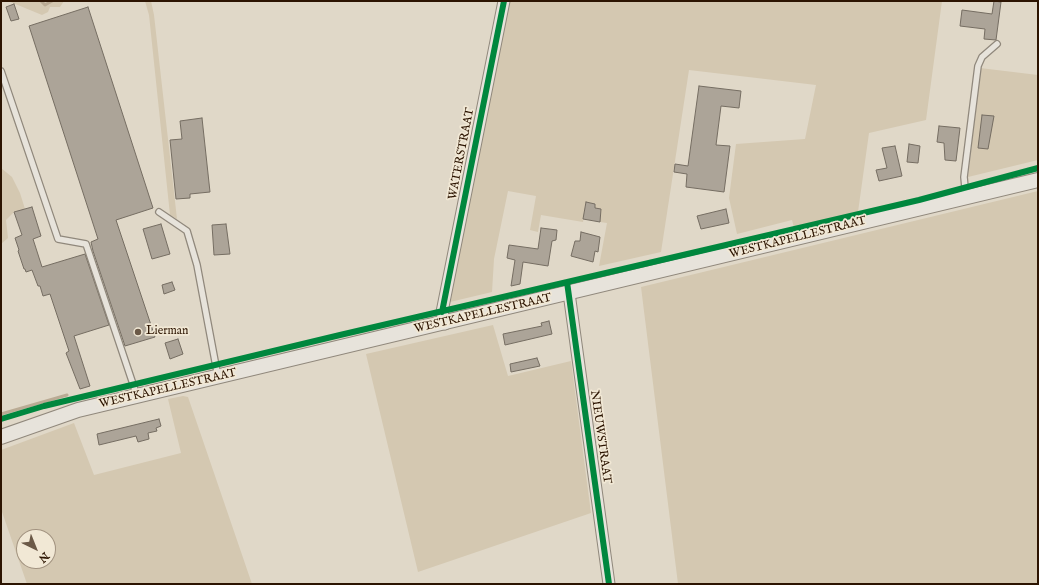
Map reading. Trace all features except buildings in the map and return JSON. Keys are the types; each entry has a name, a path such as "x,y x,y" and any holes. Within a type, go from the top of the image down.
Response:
{"street":[{"name":"WATERSTRAAT","path":"445,324 442,312 504,1"},
{"name":"WESTKAPELLESTRAAT","path":"1,438 55,418 137,396 445,324 1038,180"},
{"name":"NIEUWSTRAAT","path":"569,293 609,584"}],"lane":[{"path":"966,198 964,177 978,66 982,57 998,44"},
{"path":"1,71 58,239 86,244 137,396"},
{"path":"159,212 187,231 197,265 218,377"}],"shaded area":[{"path":"8,1 64,1 60,7 50,7 48,12 42,15"},
{"path":"145,1 151,1 154,15 177,219 170,215 149,15"},
{"path":"506,1 942,1 926,120 869,133 858,212 794,228 792,220 737,234 729,198 736,144 805,139 816,85 689,70 661,252 599,266 607,223 600,222 601,209 595,208 595,204 586,202 583,222 541,215 538,232 530,230 536,196 508,191 494,259 492,292 450,302"},
{"path":"980,68 1038,75 1038,160 968,177"},
{"path":"1,168 12,177 20,193 25,209 14,212 6,220 8,238 1,244"},
{"path":"1038,191 1038,584 678,584 641,287"},
{"path":"493,325 508,376 571,361 591,513 418,572 366,354"},
{"path":"183,396 188,397 252,584 27,584 22,569 56,569 56,529 16,529 16,552 1,509 1,450 74,423 94,475 181,453 168,399"}],"waterway":[{"path":"41,1 45,5 52,1"},
{"path":"1,414 67,395"}],"cycle path":[{"path":"442,312 504,1"},
{"path":"1,419 44,406 340,335 919,200 1038,168"},
{"path":"567,282 609,584"}],"place":[{"name":"Lierman","path":"138,332"}]}
